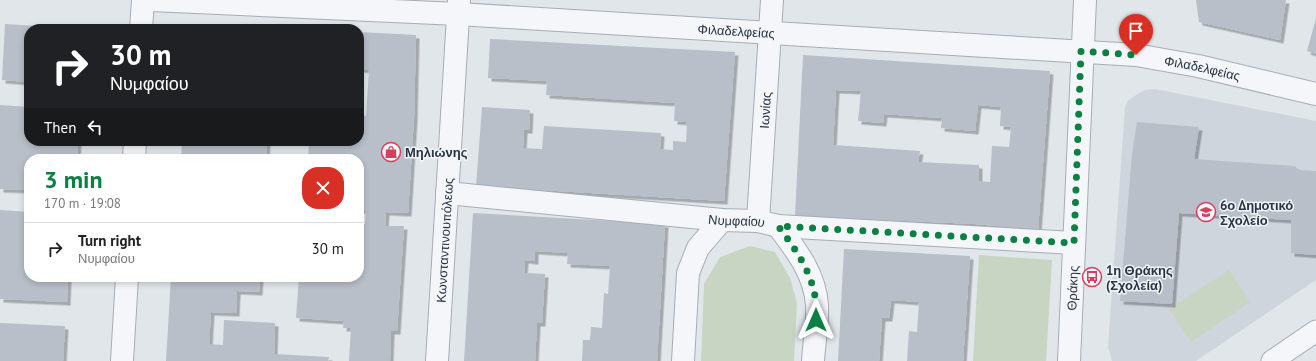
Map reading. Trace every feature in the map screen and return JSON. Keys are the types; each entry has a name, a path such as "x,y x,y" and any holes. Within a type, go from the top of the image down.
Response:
{"street":[{"path":"141,24 143,0"},
{"name":"Φιλαδελφείας","path":"151,0 459,7 770,34 1136,55 1177,62 1278,84 1316,94"},
{"name":"Ιωνίας","path":"758,221 772,0"},
{"name":"Θράκης","path":"1069,361 1081,51 1085,0"},
{"name":"Κωνσταντινουπόλεως","path":"437,361 459,7"},
{"name":"Νυμφαίου","path":"447,193 722,220 758,221 778,226 1074,243"},
{"path":"683,361 688,273 698,248 722,220"},
{"path":"778,226 803,262 814,287 817,306 813,361"},
{"path":"122,361 127,282"},
{"path":"1272,361 1316,331"}],"shaded area":[{"name":"6ο Δημοτικό Σχολείο","path":"1155,89 1316,121 1316,280 1196,361 1112,361 1108,347 1125,107 1128,101 1136,95 1145,90"}],"green space":[{"path":"750,246 775,252 790,278 797,303 794,361 701,361 704,284 720,257"},
{"path":"979,255 1052,260 1046,361 973,361"},
{"path":"1229,270 1250,302 1191,342 1169,309"}],"building":[{"path":"1196,0 1286,0 1280,40 1199,22"},
{"path":"1316,18 1316,54 1307,51"},
{"path":"5,24 24,25 24,82 2,80"},
{"path":"364,32 416,35 414,118 408,213 386,212 385,226 404,226 397,331 391,331 390,361 349,361 351,328 343,328 344,321 296,318 299,282 364,282 364,224 366,211 364,211 364,154 308,154 309,146 364,146 364,116 366,116 369,70 364,70"},
{"path":"490,39 735,52 724,201 476,186 482,107 530,110 529,130 524,130 523,148 542,149 544,126 661,133 660,149 673,150 673,141 686,142 687,122 674,121 675,103 546,95 547,81 488,78"},
{"path":"803,55 1050,71 1038,230 975,224 795,216","holes":["836,90 861,91 858,121 883,123 884,114 942,118 941,128 975,131 978,105 1001,107 1000,126 1011,127 1009,147 992,146 990,182 979,181 979,165 918,162 920,151 833,145"]},
{"path":"0,105 24,107 24,146 78,146 77,154 24,154 24,190 0,189"},
{"path":"1137,122 1199,127 1194,159 1295,166 1298,170 1316,171 1316,255 1291,253 1291,220 1179,213 1172,304 1120,301 1132,154"},
{"path":"182,146 267,146 266,154 181,154"},
{"path":"0,210 24,212 24,282 68,282 67,302 0,299"},
{"path":"473,213 665,224 657,361 582,361 583,340 590,340 591,327 602,328 604,293 608,294 610,266 567,264 568,253 535,251 535,261 525,260 524,273 545,274 542,323 537,323 535,361 464,361"},
{"path":"844,249 970,256 963,361 907,361 909,331 917,332 919,302 891,300 889,318 882,318 879,361 838,361"},
{"path":"171,282 260,282 259,292 237,291 236,313 211,312 209,344 223,345 224,320 275,323 274,354 329,357 328,361 166,361"},
{"path":"0,323 65,326 63,361 0,361"}],"place":[{"name":"Μηλιώνης","path":"391,152"},
{"name":"6ο Δημοτικό Σχολείο","path":"1206,212"},
{"name":"1η Θράκης (Σχολεία)","path":"1092,277"}],"route":[{"path":"816,320 817,306 814,287 806,267 778,226 1074,243 1081,51 1136,55"}]}
